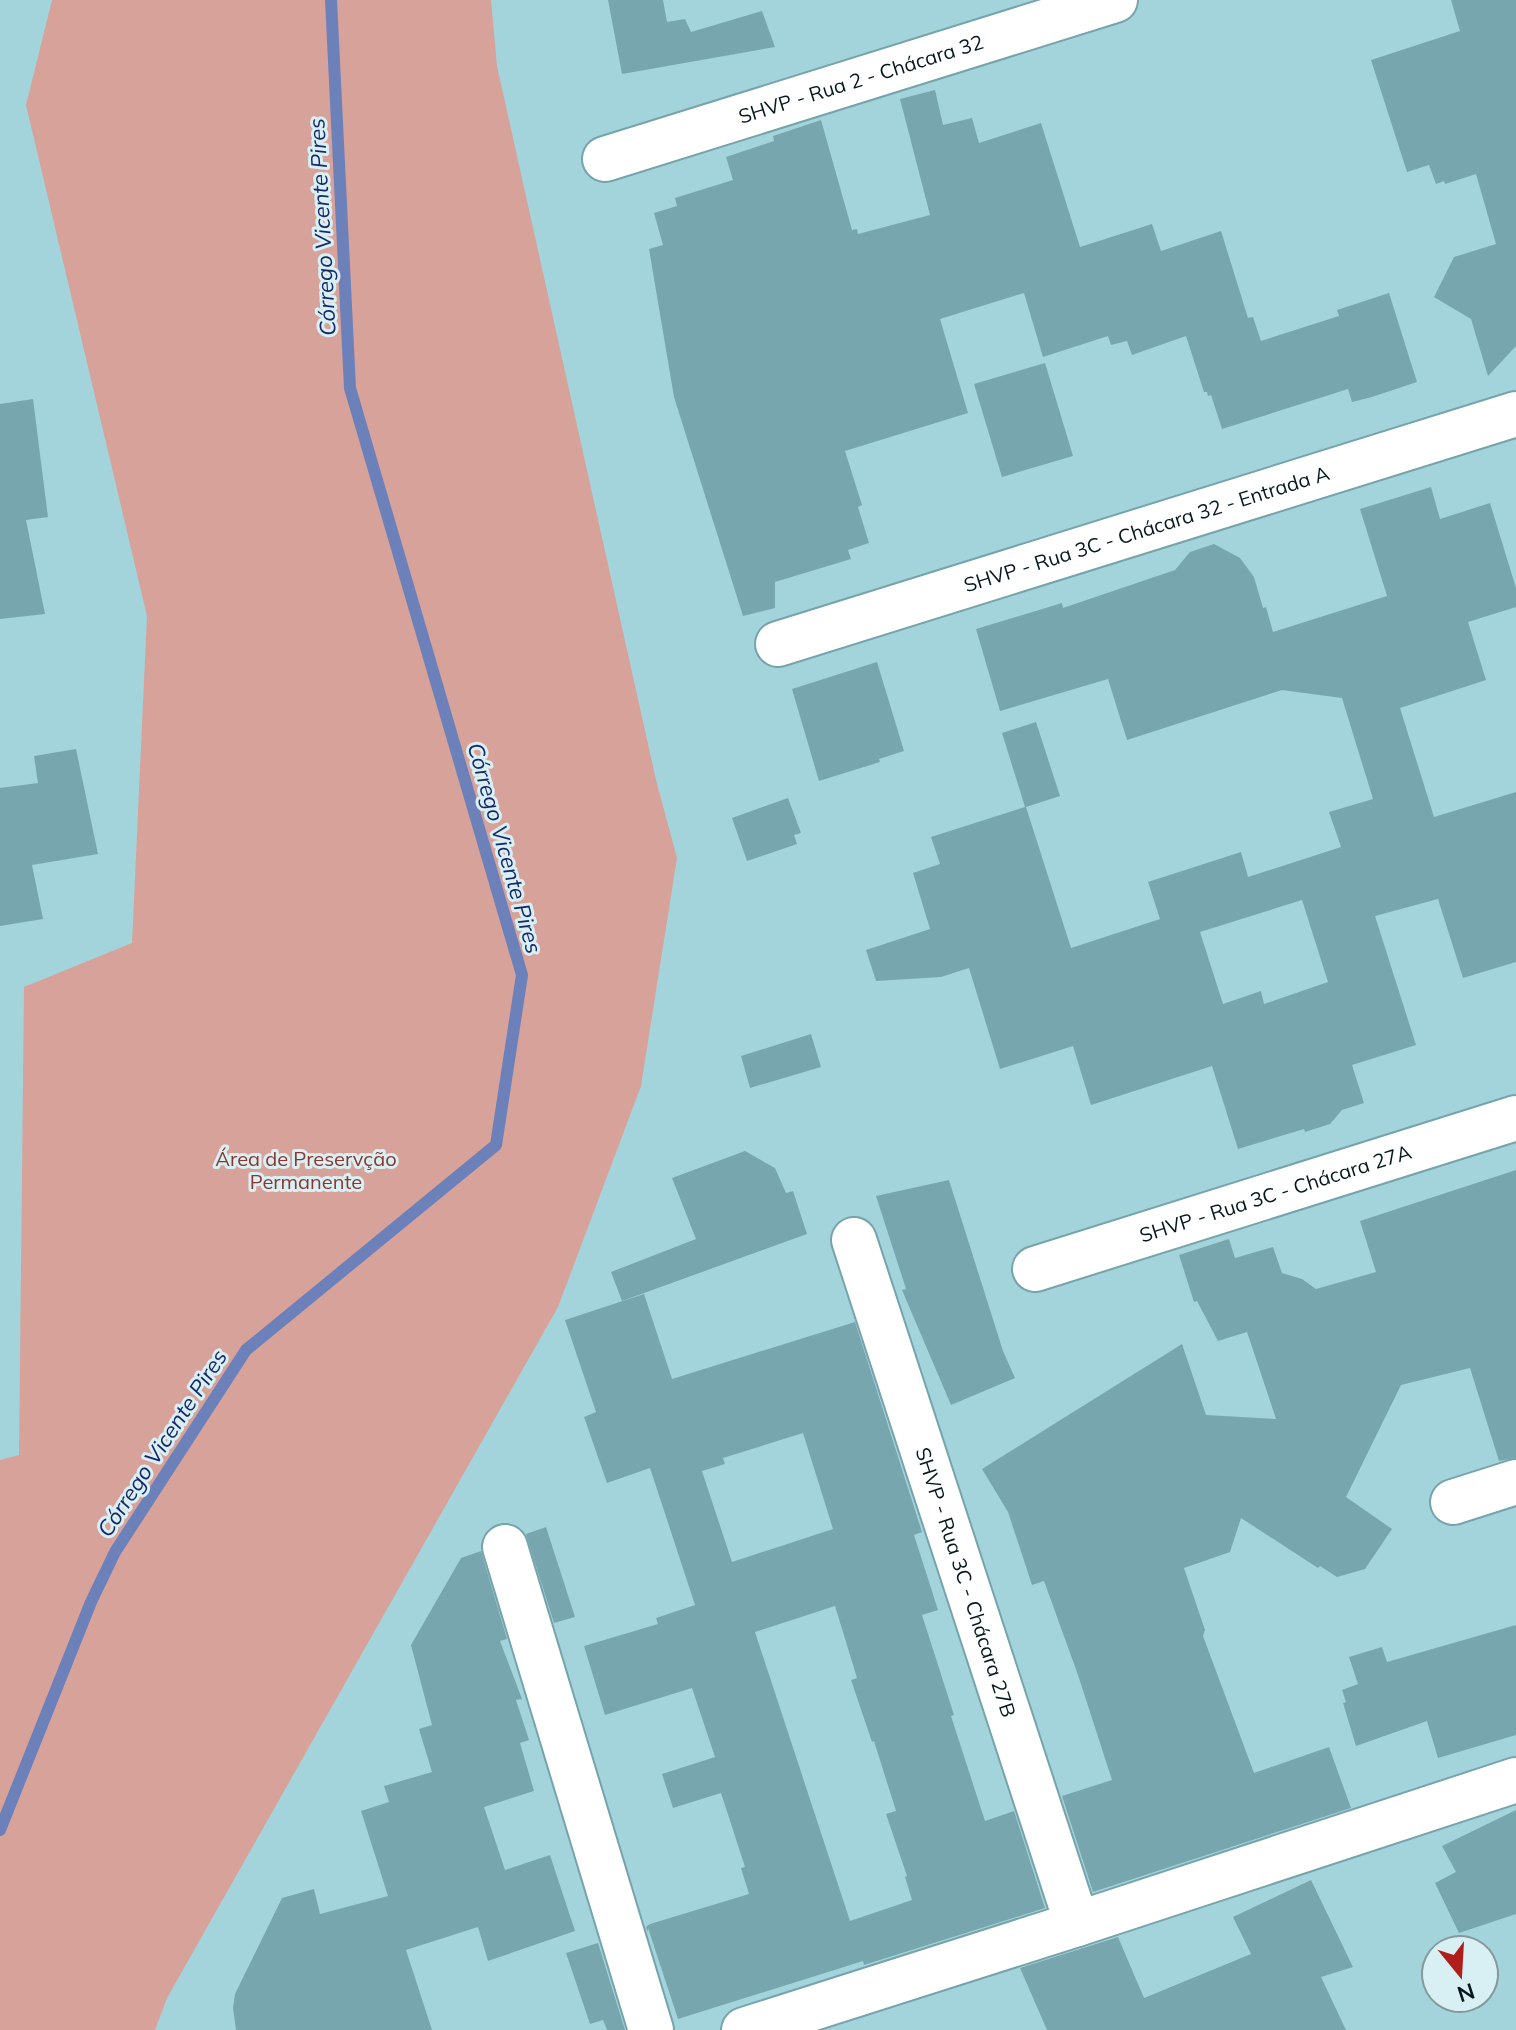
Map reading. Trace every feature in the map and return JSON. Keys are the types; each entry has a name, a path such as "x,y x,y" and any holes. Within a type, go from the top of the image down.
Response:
{"street":[{"name":"SHVP - Rua 2 - Chácara 32","path":"605,159 1115,0"},
{"name":"SHVP - Rua 3C - Chácara 32 - Entrada A","path":"778,644 1516,414"},
{"name":"SHVP - Rua 3C - Chácara 27A","path":"1035,1269 1516,1118"},
{"name":"SHVP - Rua 3C - Chácara 27B","path":"854,1240 1077,1924"},
{"path":"1453,1502 1516,1482"},
{"path":"505,1547 651,2030"},
{"path":"744,2030 1516,1780"}],"green space":[{"name":"Área de Preservção Permanente","path":"52,0 491,0 497,66 656,780 677,858 641,1086 558,1307 167,1998 155,2030 0,2030 0,1460 19,1455 24,987 132,943 147,616 26,105"}],"building":[{"path":"608,0 663,0 667,22 685,19 691,32 762,11 775,47 622,74"},
{"path":"1451,0 1516,0 1516,346 1488,376 1471,319 1434,297 1454,257 1496,244 1476,174 1436,184 1429,165 1407,172 1371,60 1460,31"},
{"path":"935,90 943,125 972,118 979,143 1041,123 1080,247 1152,224 1161,251 1221,231 1248,318 1253,317 1261,341 1339,316 1337,310 1389,293 1417,382 1352,402 1348,389 1222,429 1211,395 1204,392 1186,336 1132,355 1127,341 1111,345 1108,336 1043,357 1024,293 940,319 968,413 845,451 862,505 858,507 869,543 848,550 851,559 775,582 775,608 743,616 674,397 649,249 663,245 654,213 677,206 675,198 733,180 726,157 774,141 773,136 821,120 852,230 857,229 858,234 930,215 900,99"},
{"path":"1045,363 1073,456 1002,477 974,384"},
{"path":"33,399 48,517 26,520 45,614 0,619 0,404"},
{"path":"1431,487 1440,519 1490,503 1516,588 1516,607 1468,622 1486,680 1400,708 1434,817 1516,792 1516,962 1463,978 1438,899 1375,916 1416,1045 1352,1065 1364,1103 1342,1110 1330,1124 1238,1149 1212,1066 1091,1105 1073,1046 1000,1069 969,968 941,977 876,981 866,950 930,929 913,873 940,864 931,837 1025,807 1002,733 1036,722 1060,796 1026,807 1071,948 1160,919 1148,882 1241,852 1248,877 1341,847 1329,812 1373,799 1342,698 1282,690 1127,740 1108,679 1000,711 976,629 1062,603 1063,608 1175,570 1190,552 1214,544 1240,558 1254,577 1273,632 1387,596 1360,509","holes":["1302,900 1328,982 1264,1004 1261,991 1223,1004 1200,932"]},
{"path":"877,662 904,751 819,781 792,689"},
{"path":"76,749 98,854 32,865 43,919 0,926 0,788 38,783 34,756"},
{"path":"788,798 801,833 794,835 797,844 747,861 732,818"},
{"path":"811,1034 821,1067 750,1088 741,1056"},
{"path":"745,1151 775,1168 786,1193 793,1191 807,1234 622,1301 611,1272 696,1239 672,1178"},
{"path":"1516,1170 1516,1458 1499,1461 1470,1368 1401,1385 1346,1497 1392,1529 1365,1569 1337,1577 1241,1518 1230,1552 1184,1568 1205,1630 1203,1636 1254,1773 1329,1747 1351,1808 1093,1892 1062,1796 1112,1780 1044,1581 1032,1585 1008,1512 982,1469 1182,1344 1206,1415 1276,1419 1247,1332 1218,1341 1197,1301 1194,1302 1179,1255 1229,1239 1235,1258 1273,1247 1282,1273 1302,1279 1316,1289 1376,1272 1360,1221"},
{"path":"949,1180 1003,1351 1015,1378 951,1405 902,1290 906,1289 876,1196"},
{"path":"644,1294 672,1379 855,1322 922,1532 914,1535 938,1610 922,1615 985,1821 1014,1811 1045,1908 678,2019 646,1927 749,1894 741,1868 745,1867 721,1793 673,1808 662,1774 715,1757 692,1688 605,1715 584,1646 658,1624 656,1618 695,1605 650,1468 607,1483 584,1417 596,1412 565,1320","holes":["803,1433 833,1529 732,1562 702,1471 725,1464 723,1458","835,1606 857,1678 851,1680 896,1811 886,1814 912,1900 850,1921 755,1632"]},
{"path":"546,1527 575,1617 554,1623 526,1534"},
{"path":"481,1551 507,1639 500,1641 522,1699 516,1700 529,1740 520,1743 534,1791 484,1807 505,1870 550,1855 575,1931 488,1961 478,1927 406,1950 432,2030 236,2030 235,1994 282,1898 314,1889 320,1914 388,1896 361,1811 389,1802 384,1786 432,1772 419,1729 432,1725 411,1645 461,1558"},
{"path":"1516,1625 1516,1735 1438,1758 1427,1721 1356,1746 1343,1703 1346,1702 1342,1690 1358,1684 1349,1657 1382,1647 1387,1662"},
{"path":"1516,1810 1516,1914 1459,1933 1435,1883 1456,1872 1442,1846"},
{"path":"1311,1880 1353,1967 1321,1977 1346,2030 1047,2030 1020,1968 1118,1937 1144,1998 1251,1954 1233,1917"},
{"path":"598,1943 625,2030 607,2030 603,2020 590,2024 566,1953"}],"waterway":[{"name":"Córrego Vicente Pires","path":"0,1830 91,1602 115,1552 246,1350 496,1145 522,975 350,388 331,0"}]}
